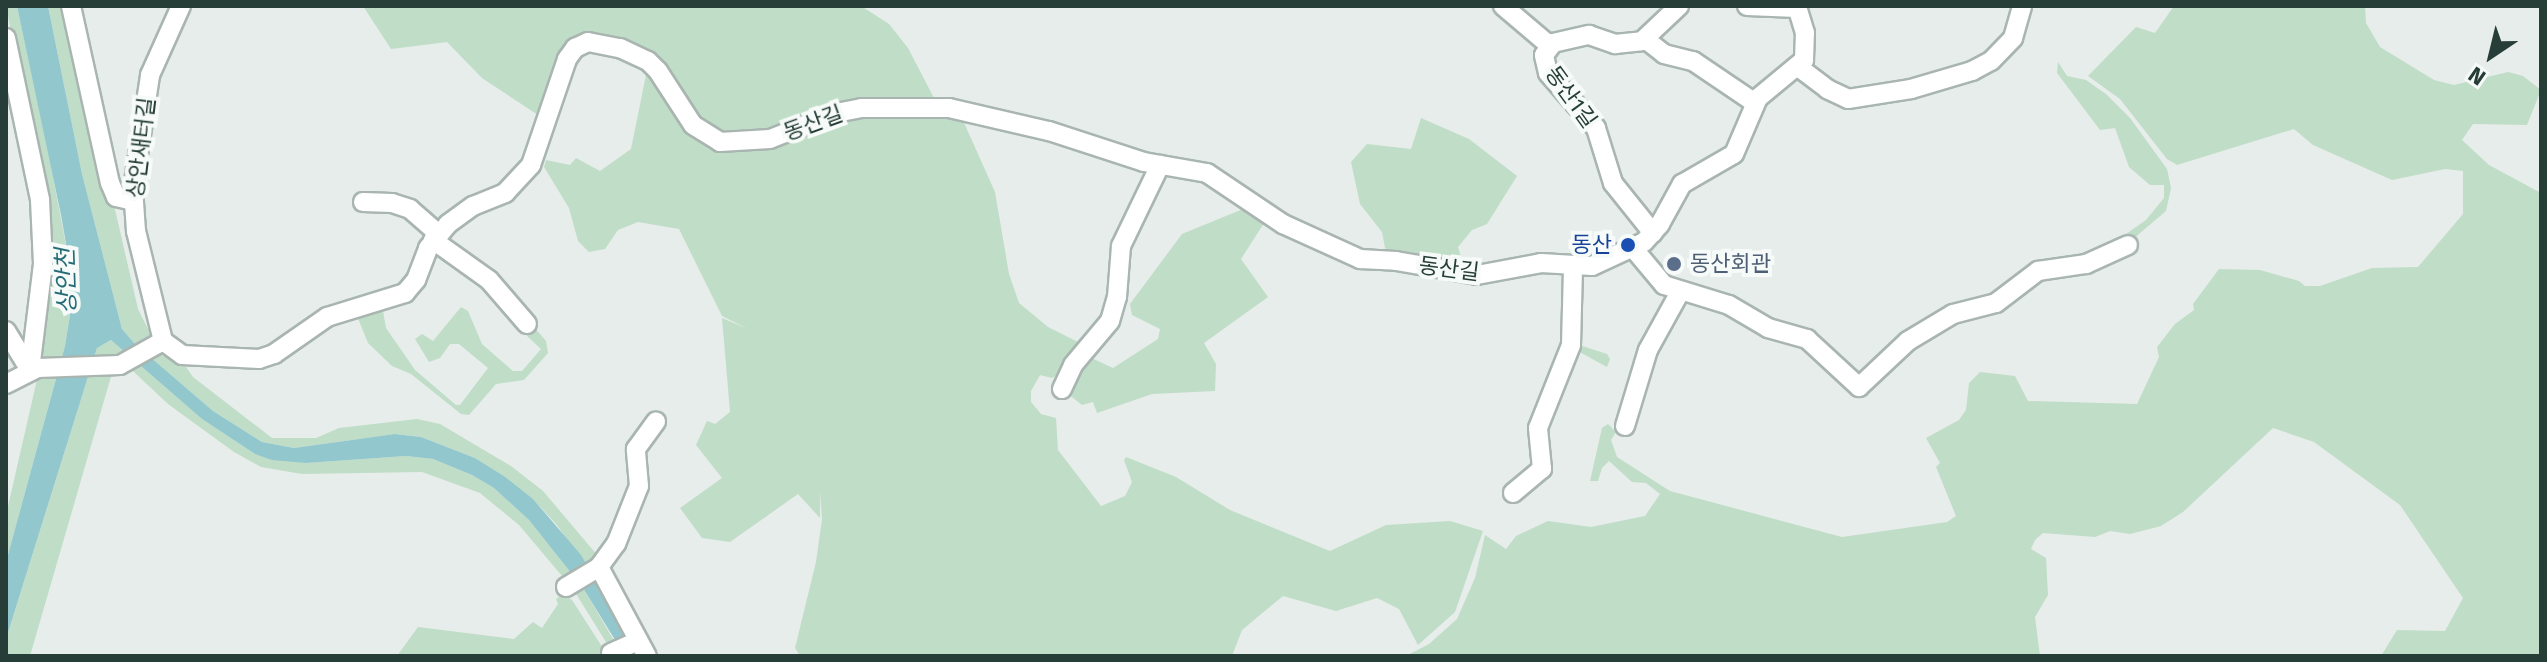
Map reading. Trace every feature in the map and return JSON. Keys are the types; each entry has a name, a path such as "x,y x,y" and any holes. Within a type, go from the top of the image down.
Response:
{"street":[{"path":"71,6 110,183 118,199 133,201"},
{"name":"상안새터길","path":"159,343 133,201 150,75 181,6"},
{"path":"1503,6 1549,45"},
{"path":"1679,6 1645,39 1664,54 1693,61 1755,103"},
{"path":"1747,6 1797,7 1806,46 1804,60 1797,66 1827,89 1848,99 1911,89 1972,71 1991,61 2013,38 2022,6"},
{"name":"동산1길","path":"1645,39 1615,44 1589,35 1549,45 1544,55 1548,73 1592,121 1613,183 1653,233"},
{"path":"6,38 40,200 43,264 34,369"},
{"name":"동산길","path":"159,343 189,356 244,360 268,357 327,317 405,293 416,280 436,237 462,214 505,193 527,171 536,157 567,59 575,48 588,42 620,48 648,61 658,71 693,125 720,142 770,139 846,111 929,106 1049,131 1160,165 1215,176 1283,224 1360,259 1477,275 1541,263 1592,266 1633,248 1653,233 1682,184 1734,154 1755,103 1771,84 1797,66"},
{"path":"1062,389 1073,365 1114,311 1121,246 1160,165"},
{"path":"363,202 392,203 410,209 436,237 489,280 527,324"},
{"path":"1633,248 1655,278 1680,292 1729,305 1768,328 1807,339 1859,387 1908,341 1953,314 1996,303 2038,271 2086,264 2128,245"},
{"path":"1513,493 1542,469 1538,428 1569,352 1573,267"},
{"path":"1625,426 1648,350 1680,292"},
{"path":"6,331 34,369"},
{"path":"6,384 34,369 119,364 159,343"},
{"path":"568,586 597,568 616,544 639,486 636,449 656,421"},
{"path":"597,568 629,649"}],"green space":[{"path":"6,6 17,6 71,272 71,309 65,346 6,562 6,515 36,384 46,305 40,173"},
{"path":"48,6 68,6 138,309 161,355 186,367 193,377 272,438 316,438 339,428 417,419 440,424 511,466 543,491 598,556 641,656 631,655 604,594 557,525 533,499 475,458 421,437 396,434 294,448 262,442 213,411 135,344 122,329 82,174"},
{"path":"363,6 861,6 889,24 908,48 936,102 961,116 995,192 1009,274 1019,303 1048,327 1084,345 1059,374 1052,378 1040,375 1031,391 1031,402 1041,414 1056,418 1058,450 1101,506 1125,496 1132,482 1124,460 1126,457 1176,477 1230,510 1330,551 1386,525 1450,521 1483,531 1455,612 1418,645 1399,609 1377,598 1336,611 1283,596 1242,630 1232,656 800,656 795,648 816,562 822,519 820,491 820,518 798,494 730,542 702,538 680,508 722,478 696,445 707,421 715,424 730,412 722,318 748,329 722,316 679,229 638,222 618,230 605,249 589,252 578,241 569,208 544,167 546,160 570,165 576,158 600,171 631,149 647,70 590,36 541,117 482,78 447,42 391,49"},
{"path":"2174,6 2365,6 2366,23 2380,47 2434,80 2454,85 2508,72 2523,76 2541,90 2527,125 2473,124 2462,140 2489,165 2541,193 2541,656 2381,656 2397,630 2445,631 2463,598 2400,505 2314,442 2273,428 2183,512 2161,526 2130,534 2110,531 2095,537 2043,533 2035,540 2031,549 2046,558 2048,595 2035,617 2040,656 1406,656 1429,644 1457,619 1475,578 1485,535 1506,549 1516,536 1548,521 1591,527 1645,516 1660,494 1646,483 1632,482 1609,461 1602,468 1598,481 1590,481 1602,428 1608,424 1616,432 1611,440 1617,457 1670,491 1842,537 1947,522 1956,516 1936,467 1940,463 1926,438 1959,420 1966,410 1969,383 1980,372 2015,376 2028,401 2137,404 2159,357 2157,347 2175,324 2194,310 2193,304 2219,269 2260,270 2299,281 2305,286 2320,286 2372,268 2418,267 2463,214 2463,171 2445,169 2392,180 2313,145 2294,129 2177,165 2167,159 2120,99 2088,76 2136,27 2155,33"},
{"path":"2058,62 2067,76 2086,80 2106,94 2130,118 2167,169 2171,188 2166,211 2133,239 2109,246 2146,220 2164,198 2164,185 2150,185 2129,167 2115,128 2100,130 2057,73"},
{"path":"1421,118 1469,139 1517,176 1487,224 1472,230 1458,247 1464,268 1386,253 1382,232 1360,204 1351,162 1367,144 1411,149"},
{"path":"1248,207 1266,220 1241,259 1268,297 1204,343 1216,364 1215,391 1152,394 1097,413 1093,402 1082,405 1067,393 1085,355 1113,368 1158,339 1160,329 1132,315 1130,304 1182,234"},
{"path":"461,307 468,311 482,344 513,371 522,371 541,349 526,335 534,327 546,341 548,353 524,380 496,384 469,415 461,414 411,374 392,366 368,343 357,316 383,311 386,328 415,370 456,405 460,405 488,368 459,344 450,344 440,358 429,362 415,339 422,334 433,341"},
{"path":"111,340 202,419 255,454 306,463 406,456 433,459 494,488 529,520 583,588 616,644 606,642 573,589 519,525 480,493 422,472 302,474 261,467 234,452 168,404 117,356 30,656 6,656 6,639 97,348"},
{"path":"1576,344 1607,354 1610,359 1607,367 1574,349"},
{"path":"563,594 572,600 608,656 397,656 418,627 514,639 533,622 542,628 558,604 556,599"}],"water":[{"path":"17,6 48,6 82,174 122,329 135,344 213,411 262,442 294,448 395,434 421,437 475,458 533,499 581,555 604,594 632,656 625,656 583,588 529,520 494,488 433,459 406,456 306,463 272,460 255,454 202,419 111,340 97,348 6,639 6,562 65,346 71,309 71,272 61,215"}],"place":[{"name":"동산","path":"1628,245"},
{"name":"동산회관","path":"1674,264"}],"water label":[{"name":"상안천","path":"67,281"}]}
